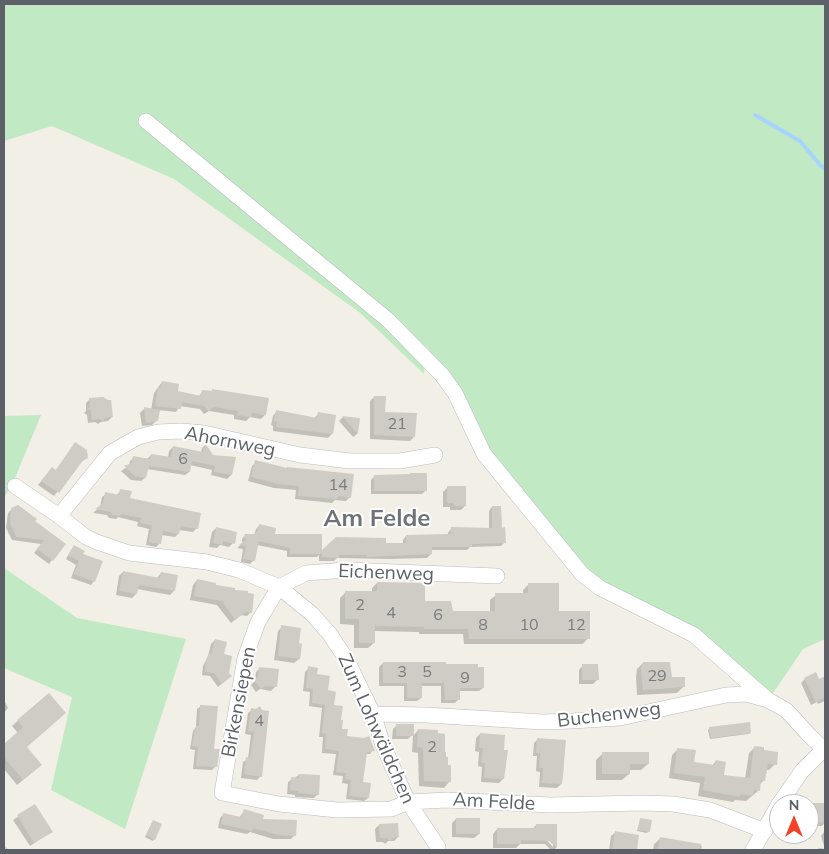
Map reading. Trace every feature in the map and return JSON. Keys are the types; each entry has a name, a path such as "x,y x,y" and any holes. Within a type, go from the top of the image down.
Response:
{"street":[{"path":"146,121 388,320 436,369 455,393 484,454 582,574 600,588 694,635 768,700"},
{"name":"Ahornweg","path":"60,516 110,453 138,438 158,432 204,433 300,455 350,461 400,461 435,455"},
{"name":"Zum Lohwäldchen","path":"15,486 60,516 86,537 119,550 222,565 252,575 279,587 312,614 338,645 347,660 373,714 383,745 408,802 438,847"},
{"name":"Eichenweg","path":"279,587 306,573 346,570 497,576"},
{"name":"Birkensiepen","path":"222,793 245,658 258,622 279,587"},
{"name":"Buchenweg","path":"373,714 543,722 572,721 620,718 740,694 752,695 768,700 786,710 825,749"},
{"path":"785,794 794,780 825,749"},
{"name":"Am Felde","path":"222,793 279,804 337,810 392,809 408,802 447,800 550,805 644,803 678,805 722,814 765,831"},
{"path":"753,850 769,823"}],"green space":[{"path":"4,4 825,4 825,639 803,649 771,696 699,632 584,570 488,451 458,390 426,346 424,374 359,312 174,179 52,126 4,141"},
{"path":"41,415 13,483 4,498 4,416"},
{"path":"4,568 77,618 186,639 125,829 51,790 72,697 4,668"}],"building":[{"path":"162,381 179,384 178,391 201,396 202,390 212,391 212,389 269,398 266,415 252,413 251,417 237,415 238,411 214,407 208,411 204,406 182,402 181,409 155,406 158,387 160,388"},
{"path":"374,396 386,396 385,412 417,413 415,437 374,435"},
{"path":"103,397 111,400 113,417 105,418 103,421 100,419 92,420 91,411 88,409 90,406 89,398"},
{"path":"144,407 160,410 158,421 146,423"},
{"path":"276,410 317,418 318,412 336,415 333,434 276,427 277,422 274,421"},
{"path":"342,416 360,418 358,434"},
{"path":"75,442 87,450 88,458 84,459 59,493 41,481 52,467 56,470"},
{"path":"205,443 213,455 236,457 232,475 214,472 215,466 192,461 190,472 149,466 146,478 135,476 124,466 132,463 133,456 150,459 151,454 171,457 173,446 203,452"},
{"path":"255,460 287,468 354,474 351,498 338,496 337,499 298,496 299,486 278,484 251,477"},
{"path":"427,473 427,491 374,491 374,475"},
{"path":"447,486 466,486 466,506 454,506 454,503 447,503"},
{"path":"120,489 132,491 130,498 201,513 198,529 181,526 179,534 163,531 161,544 149,542 152,525 140,523 141,518 121,514 120,516 112,515 111,512 95,509 103,503 105,492 119,495"},
{"path":"18,505 37,519 35,521 66,544 53,561 37,549 44,540 16,537 10,523 11,508"},
{"path":"492,506 501,506 502,528 505,527 506,543 472,544 472,547 432,547 432,554 367,557 367,555 339,555 339,558 322,557 322,550 336,537 386,538 386,543 406,543 406,535 451,534 451,527 492,528"},
{"path":"259,524 276,528 275,534 322,534 322,554 290,554 290,548 259,541 255,561 243,559 246,546 239,545 247,539 244,538 245,534 254,534 257,531"},
{"path":"216,527 237,532 235,544 223,541 223,545 213,543"},
{"path":"74,545 85,551 83,554 103,561 95,582 74,574 79,561 68,555"},
{"path":"123,571 160,578 161,572 178,575 175,591 139,585 137,594 119,591"},
{"path":"197,579 254,594 252,613 246,612 235,620 222,601 194,596"},
{"path":"377,582 425,583 425,601 451,601 453,611 495,611 495,593 528,593 528,583 559,583 559,611 590,611 590,639 469,639 468,629 375,626 375,643 359,643 359,619 345,618 345,591 377,591"},
{"path":"281,625 301,628 299,643 302,644 300,659 278,656"},
{"path":"215,639 227,642 224,654 232,656 229,673 232,676 222,684 214,673 205,672 206,661 209,653 211,654"},
{"path":"383,662 478,664 478,667 484,667 484,688 460,688 460,700 445,700 444,683 422,683 422,698 407,698 407,683 383,683"},
{"path":"643,662 670,662 672,677 685,677 685,687 643,690 641,670"},
{"path":"582,664 598,664 599,680 582,680"},
{"path":"308,666 318,668 317,674 330,676 328,690 336,692 334,705 343,706 342,729 348,729 347,736 364,738 369,736 375,751 367,752 363,782 371,783 369,798 349,796 351,780 345,779 346,773 336,772 339,751 325,749 326,734 322,733 325,705 312,703 313,689 306,688"},
{"path":"259,667 279,669 277,687 265,686 261,689 254,680 258,677"},
{"path":"816,672 819,679 825,676 825,697 816,702 804,678"},
{"path":"49,693 66,713 27,747 42,765 23,780 4,757 4,744 23,727 17,720"},
{"path":"200,705 218,706 214,749 220,749 217,767 196,766 198,747 192,746 196,726 199,726"},
{"path":"260,706 262,710 269,711 262,777 244,774 246,757 250,758 254,732 248,731 251,708 256,709"},
{"path":"750,722 751,733 711,738 709,727"},
{"path":"396,724 414,724 414,736 396,736"},
{"path":"418,729 438,730 438,733 445,734 445,752 446,757 448,757 448,765 451,765 451,782 424,781 423,748 417,747"},
{"path":"480,733 505,735 504,750 508,750 504,779 484,778 485,763 481,763 483,748 479,748"},
{"path":"537,738 566,740 562,784 542,783 543,768 539,768 540,753 536,753"},
{"path":"754,746 778,752 777,765 768,764 765,781 761,780 760,791 754,790 753,796 740,794 740,797 703,790 705,777 674,773 677,748 696,750 694,762 715,765 716,760 726,762 724,775 750,778"},
{"path":"602,752 649,752 649,764 630,764 630,774 602,774"},
{"path":"299,774 320,775 319,795 298,793 298,791 290,790 291,777 298,778"},
{"path":"819,803 825,803 825,822 819,822"},
{"path":"35,804 53,832 34,843 17,815"},
{"path":"244,809 264,815 263,819 297,820 296,836 278,835 253,828 252,831 221,824 223,813 241,817"},
{"path":"456,818 480,818 480,834 456,834"},
{"path":"640,818 652,820 650,832 638,830"},
{"path":"153,820 162,824 155,840 146,835"},
{"path":"398,823 399,837 393,838 390,841 387,838 380,838 379,824"},
{"path":"536,824 557,824 557,848 549,841 521,840 521,844 497,844 497,828 536,828"},
{"path":"615,831 639,835 637,850 612,850"},
{"path":"660,837 701,844 700,850 658,850"}],"waterway":[{"path":"755,115 800,141 825,169"}],"district":[{"name":"Am Felde","path":"377,519"}]}
